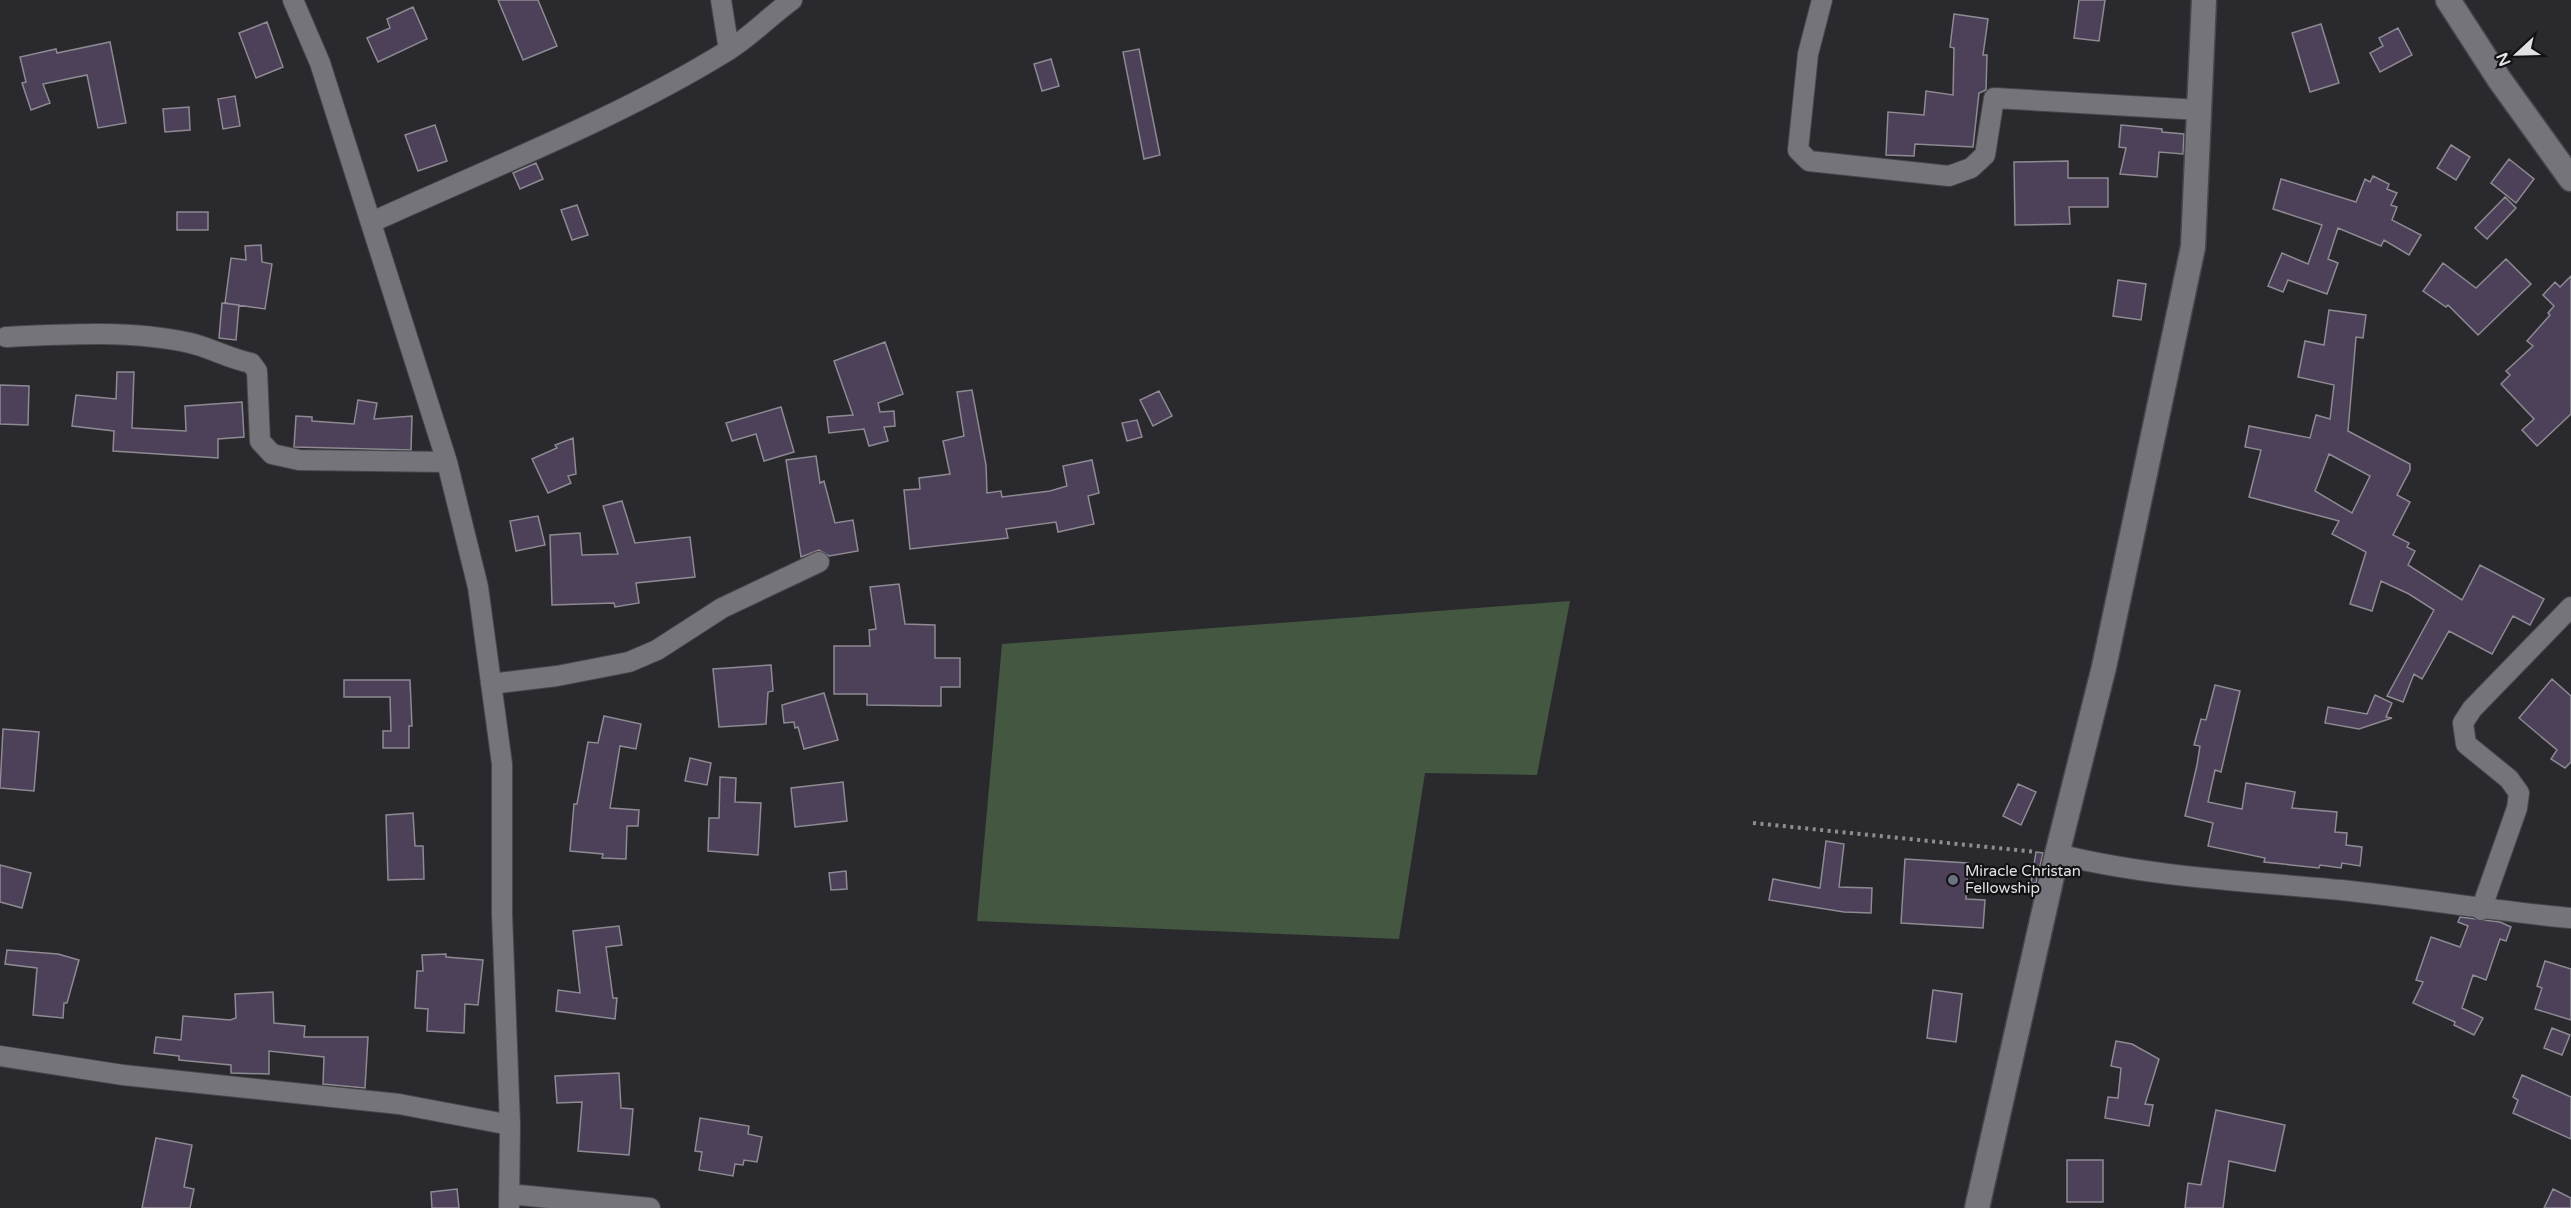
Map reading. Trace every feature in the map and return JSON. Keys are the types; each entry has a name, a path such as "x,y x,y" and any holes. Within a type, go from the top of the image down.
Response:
{"street":[{"path":"293,0 320,63 372,222 447,462 478,587 502,764 502,914 510,1125 509,1201 650,1208"},
{"path":"721,0 729,50"},
{"path":"372,222 586,124 729,50 792,0"},
{"path":"1822,0 1808,54 1798,150 1809,161 1949,176 1971,168 1985,155 1994,98 2200,110"},
{"path":"1977,1208 2057,854 2103,667 2193,247 2204,0"},
{"path":"2448,0 2499,80 2571,179"},
{"path":"6,337 78,334 129,336 190,343 251,363 257,372 260,441 272,454 299,460 447,462"},
{"path":"491,684 557,676 629,662 657,650 722,608 819,562"},
{"path":"2481,910 2517,808 2519,794 2509,779 2466,744 2463,723 2472,709 2571,608"},
{"path":"2057,854 2110,867 2364,893 2481,910 2571,918"},
{"path":"0,1056 123,1075 399,1104 510,1125"}],"path":[{"path":"1753,823 2057,854"}],"green space":[{"path":"1570,601 1537,775 1425,773 1399,939 977,921 1002,644"}],"building":[{"path":"498,0 538,0 557,46 523,60"},
{"path":"2079,0 2105,0 2099,41 2074,38"},
{"path":"413,7 427,39 378,62 367,38 390,28 387,19"},
{"path":"1954,14 1988,19 1983,55 1987,55 1986,90 1979,93 1973,147 1915,144 1914,156 1886,155 1888,112 1924,115 1926,91 1953,95 1954,48 1950,47"},
{"path":"267,22 283,67 256,78 239,33"},
{"path":"2321,24 2339,83 2310,92 2292,33"},
{"path":"2398,28 2412,55 2380,72 2370,53 2383,46 2379,38"},
{"path":"110,42 126,123 98,128 87,75 43,84 50,103 31,110 22,83 26,82 20,57 56,49 57,53"},
{"path":"1139,49 1160,155 1144,159 1123,52"},
{"path":"1051,59 1059,86 1042,91 1034,64"},
{"path":"235,96 240,126 223,129 218,99"},
{"path":"189,107 190,130 165,132 163,109"},
{"path":"435,125 447,161 418,171 405,135"},
{"path":"2121,125 2162,129 2162,132 2184,134 2183,154 2159,152 2157,177 2120,174 2126,148 2119,147"},
{"path":"2451,145 2470,157 2456,180 2437,168"},
{"path":"2509,159 2534,179 2516,203 2491,183"},
{"path":"2068,161 2068,178 2108,178 2108,207 2069,207 2070,224 2015,225 2014,162"},
{"path":"536,163 543,179 520,189 513,173"},
{"path":"2373,176 2389,184 2387,189 2397,193 2391,205 2397,207 2392,220 2421,235 2409,255 2384,240 2381,246 2338,228 2328,259 2338,263 2327,294 2288,280 2283,292 2268,286 2282,253 2308,264 2322,225 2273,209 2281,179 2356,202 2365,179 2370,182"},
{"path":"2505,197 2516,208 2487,239 2475,228"},
{"path":"577,205 588,235 572,240 561,210"},
{"path":"177,212 208,212 208,230 177,230"},
{"path":"261,245 262,262 272,264 265,309 225,303 231,258 246,260 245,246"},
{"path":"2506,259 2531,284 2478,335 2448,305 2446,307 2423,291 2443,263 2476,288"},
{"path":"2571,276 2571,414 2537,446 2522,430 2534,419 2501,384 2510,375 2506,371 2533,346 2527,341 2550,315 2548,313 2554,306 2543,295 2555,282 2560,287"},
{"path":"2118,280 2146,284 2141,320 2113,316"},
{"path":"222,303 239,305 236,340 219,338"},
{"path":"2329,310 2366,315 2363,338 2356,337 2348,431 2410,464 2410,470 2397,495 2410,502 2393,535 2409,543 2407,547 2415,551 2408,565 2462,600 2480,565 2544,599 2530,625 2513,616 2492,654 2449,631 2422,679 2414,674 2403,702 2387,696 2434,610 2409,594 2381,581 2372,611 2350,604 2366,552 2332,534 2339,521 2249,497 2261,450 2245,447 2249,426 2310,438 2316,415 2330,419 2334,385 2298,377 2305,341 2324,345","holes":["2329,454 2370,476 2352,513 2315,491"]},
{"path":"885,342 903,394 878,403 880,412 894,411 895,426 884,427 888,441 869,446 864,429 829,433 827,417 853,415 834,361"},
{"path":"117,372 134,372 132,428 186,431 185,406 242,402 244,437 218,439 218,458 113,451 114,431 72,426 76,395 116,399"},
{"path":"0,385 29,386 28,425 0,424"},
{"path":"972,390 986,465 987,493 1001,491 1002,497 1050,491 1067,486 1063,466 1092,460 1099,493 1088,496 1094,524 1058,532 1056,522 1006,529 1008,538 910,549 904,490 920,489 919,478 950,474 943,441 964,436 957,392"},
{"path":"1159,391 1172,416 1153,426 1140,400"},
{"path":"358,400 377,403 374,419 412,416 411,450 294,447 296,416 312,417 312,421 354,424"},
{"path":"781,407 794,452 764,461 756,434 732,441 726,423"},
{"path":"1137,420 1142,437 1127,441 1122,423"},
{"path":"573,438 576,474 568,476 571,483 548,493 532,459 557,448 555,445"},
{"path":"816,456 820,483 824,481 835,523 853,520 858,551 829,556 819,550 801,557 786,460"},
{"path":"622,501 635,543 690,537 695,577 636,583 639,603 615,607 614,603 552,605 550,535 580,533 582,555 618,554 603,506"},
{"path":"538,516 545,545 516,551 510,521"},
{"path":"899,584 905,624 935,625 935,658 960,658 960,687 941,687 941,706 867,705 867,694 834,694 834,646 870,646 869,630 876,629 870,587"},
{"path":"771,665 773,691 768,692 766,724 719,727 713,669"},
{"path":"2552,679 2571,696 2571,762 2565,768 2551,759 2557,750 2519,718"},
{"path":"344,680 410,680 412,726 409,726 409,748 383,748 383,731 391,731 390,697 344,697"},
{"path":"2215,685 2240,691 2221,772 2215,770 2208,802 2242,809 2246,783 2295,792 2292,808 2337,812 2335,832 2347,833 2346,845 2362,847 2360,866 2342,863 2341,868 2320,865 2319,868 2264,862 2265,858 2208,846 2213,823 2185,816 2200,746 2194,745 2201,719 2206,720"},
{"path":"824,693 838,740 804,749 798,727 795,728 794,722 784,723 782,705"},
{"path":"2375,695 2392,703 2386,717 2392,718 2359,729 2325,723 2328,707 2367,714"},
{"path":"604,716 641,724 636,749 620,746 610,808 639,810 638,826 627,826 626,859 602,858 603,854 570,851 574,804 577,804 588,742 598,743"},
{"path":"3,729 39,732 34,791 0,788"},
{"path":"690,758 711,763 707,785 685,781"},
{"path":"720,777 736,778 735,802 761,803 758,855 708,851 709,818 719,818"},
{"path":"843,782 847,821 795,827 791,788"},
{"path":"2018,784 2036,792 2021,825 2003,816"},
{"path":"413,813 415,846 423,846 424,879 388,880 386,815"},
{"path":"1826,841 1844,844 1839,887 1872,888 1871,913 1844,912 1769,900 1773,879 1820,888"},
{"path":"2036,852 2043,853 2036,883 2031,883"},
{"path":"1905,859 1968,863 1966,899 1985,900 1983,928 1901,923"},
{"path":"0,865 31,873 22,908 0,902"},
{"path":"846,871 847,889 831,890 829,873"},
{"path":"2460,917 2500,922 2511,927 2506,941 2500,939 2486,980 2473,975 2462,1008 2483,1018 2474,1035 2454,1025 2455,1022 2413,1003 2423,982 2416,980 2431,937 2460,947 2468,926 2458,922"},
{"path":"619,926 622,945 606,947 613,998 617,998 615,1019 556,1011 558,990 580,993 573,931"},
{"path":"7,950 58,954 79,960 67,1003 64,1003 63,1018 33,1015 37,968 5,964"},
{"path":"446,954 446,957 483,960 478,1005 465,1004 464,1033 427,1031 428,1009 415,1008 417,971 423,971 422,955"},
{"path":"2545,961 2571,969 2571,1020 2535,1009 2542,988 2537,986"},
{"path":"1933,990 1962,994 1956,1042 1927,1038"},
{"path":"273,992 274,1023 305,1026 304,1037 368,1037 365,1088 323,1084 324,1057 269,1051 269,1074 231,1073 231,1065 179,1060 179,1056 154,1053 156,1037 181,1040 183,1016 230,1020 236,1018 235,994"},
{"path":"2552,1028 2570,1035 2562,1055 2544,1048"},
{"path":"2116,1041 2132,1044 2159,1059 2145,1104 2153,1105 2149,1126 2105,1118 2108,1097 2118,1098 2121,1068 2111,1066"},
{"path":"619,1073 621,1108 633,1109 629,1155 578,1151 582,1102 557,1103 555,1076"},
{"path":"2522,1075 2571,1097 2571,1139 2513,1113 2518,1100 2513,1097"},
{"path":"2216,1110 2285,1125 2275,1171 2229,1161 2223,1208 2185,1208 2188,1183 2201,1185"},
{"path":"700,1118 749,1126 748,1134 762,1137 757,1162 744,1160 743,1165 735,1164 733,1176 699,1170 702,1152 695,1151"},
{"path":"156,1138 192,1145 184,1187 194,1189 190,1208 142,1208"},
{"path":"2067,1160 2103,1160 2103,1202 2067,1202"},
{"path":"457,1189 459,1208 432,1208 431,1192"},
{"path":"2553,1189 2571,1198 2571,1208 2544,1208"}],"place":[{"name":"Miracle Christan Fellowship","path":"1953,880"}]}
